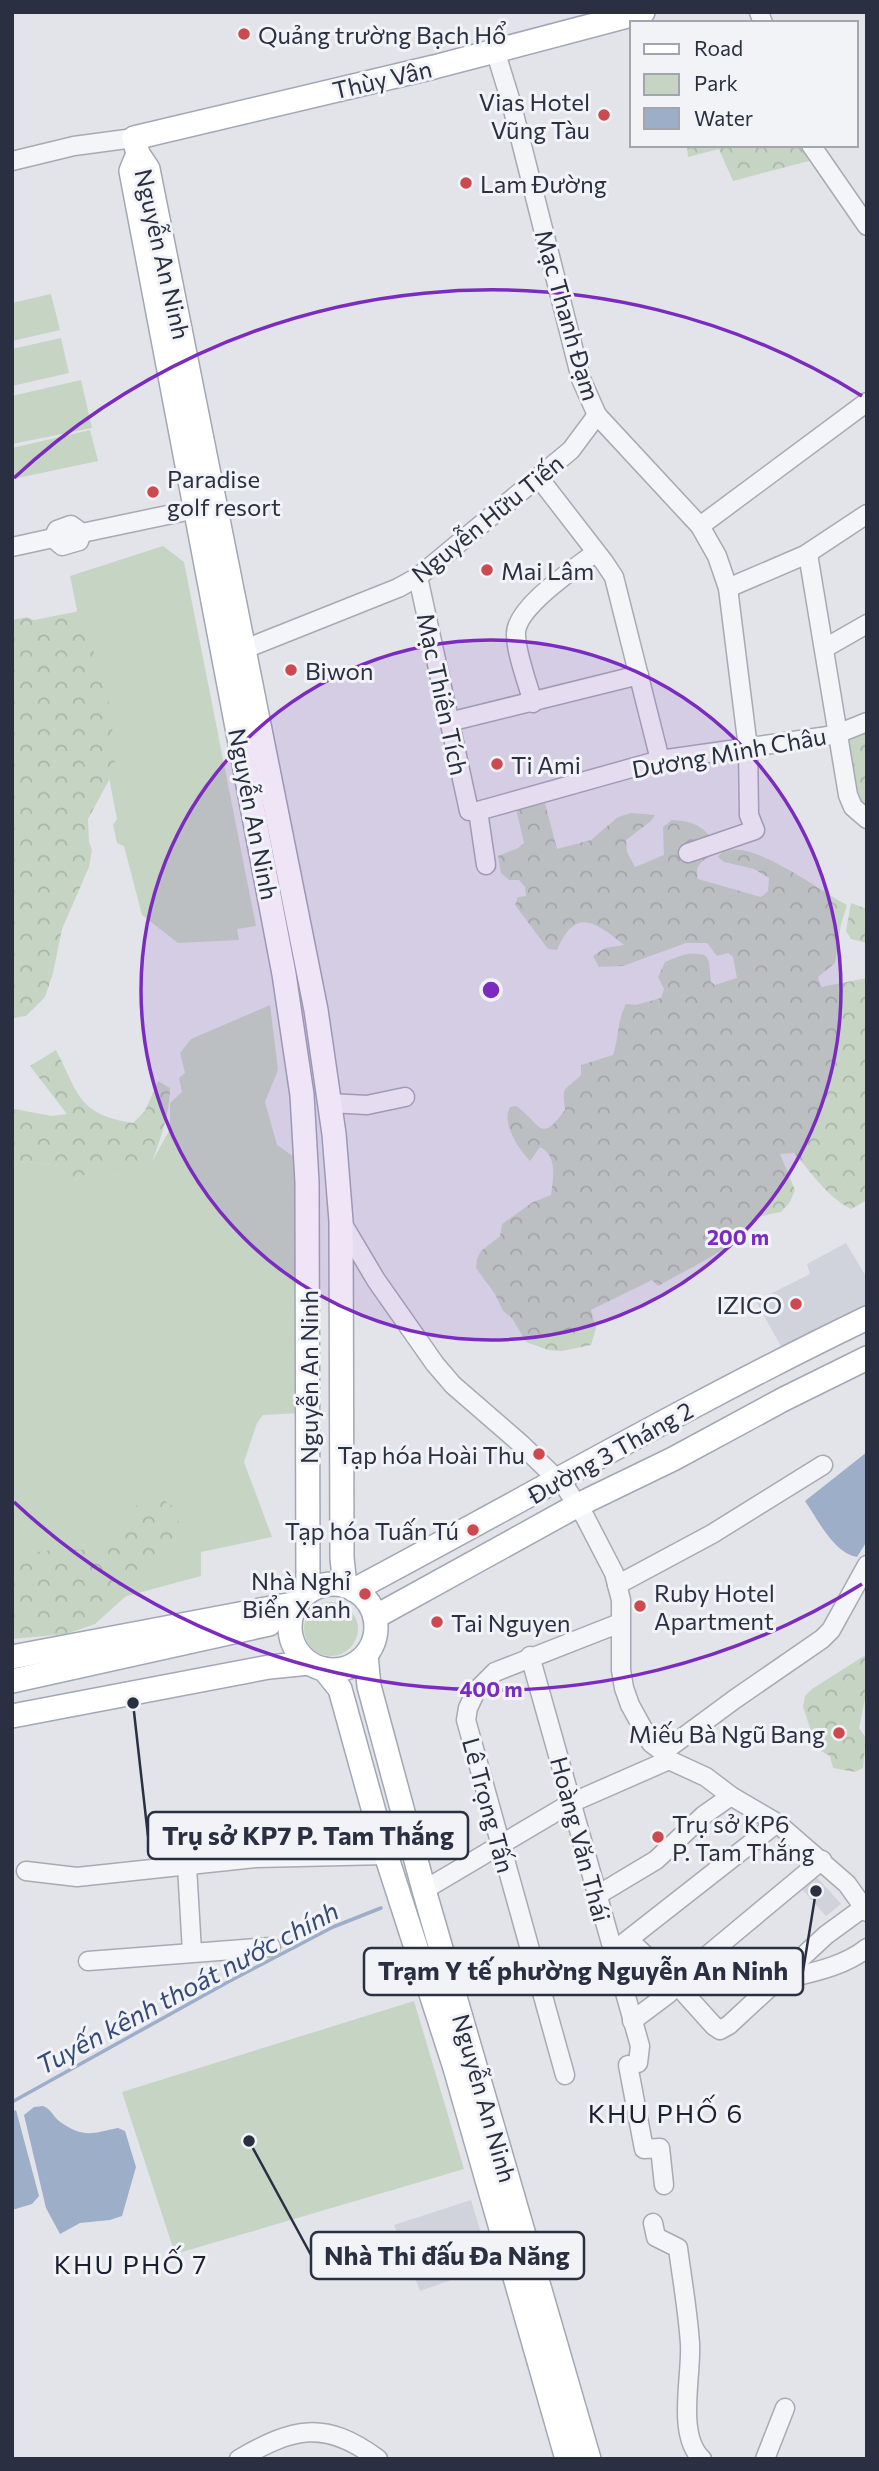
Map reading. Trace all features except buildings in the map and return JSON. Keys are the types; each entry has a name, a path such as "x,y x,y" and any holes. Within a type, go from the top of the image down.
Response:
{"main road":[{"name":"Thùy Vân","path":"136,146 643,12"},
{"name":"Nguyễn An Ninh","path":"136,146 148,169 207,506 302,1095 308,1215 299,1604"},
{"name":"Nguyễn An Ninh","path":"207,506 245,649 308,968 334,1134 341,1221 342,1558 354,1591"},
{"path":"284,974 308,968"},
{"path":"307,1182 336,1178"},
{"path":"308,1215 341,1221"},
{"name":"Đường 3 Tháng 2","path":"376,1625 415,1608 714,1394 867,1318"},
{"name":"Đường 3 Tháng 2","path":"572,1498 743,1390 867,1328"},
{"name":"Đường 3 Tháng 2","path":"572,1498 673,1459 867,1357"},
{"name":"Đường 3 Tháng 2","path":"354,1591 867,1373"},
{"path":"12,1681 267,1625 299,1604 319,1586 332,1584 354,1591 376,1625 373,1645 366,1655 355,1665 340,1670 311,1662 269,1667 12,1716"},
{"path":"12,1657 299,1604"},
{"path":"299,1604 292,1641 311,1662"},
{"name":"Nguyễn An Ninh","path":"366,1655 369,1686 424,1890 465,2065 567,2459"},
{"name":"Nguyễn An Ninh","path":"311,1662 340,1689 386,1855 465,2065 589,2459"},
{"path":"12,1701 311,1662"}],"street":[{"name":"Mạc Thanh Đạm","path":"495,50 511,102 581,379 597,415 700,526 717,556 728,587 748,748 749,815 755,830 688,852"},
{"path":"12,161 74,146 136,146"},
{"path":"812,147 867,226"},
{"path":"700,526 867,402"},
{"name":"Nguyễn Hữu Tiến","path":"245,649 398,588 418,577 572,450 597,415"},
{"path":"539,478 610,570 616,584 660,760"},
{"path":"12,547 53,538 62,546 79,541 82,533 207,506"},
{"path":"728,587 808,554 867,514"},
{"path":"533,703 515,634 521,615 596,552"},
{"path":"808,554 848,795 853,807 867,819"},
{"name":"Mạc Thiên Tích","path":"418,577 449,722 486,865"},
{"path":"825,648 867,624"},
{"path":"449,722 639,675"},
{"name":"Dương Minh Châu","path":"473,811 660,760 837,734 867,722"},
{"path":"329,1103 367,1105 405,1097"},
{"path":"341,1221 376,1280 435,1364 453,1385 521,1444 572,1498 614,1573 621,1600 621,1670 624,1688 630,1706 651,1743 666,1756 706,1777 731,1796 777,1823 847,1884 865,1910 826,1935 729,2025 720,2030 629,1940"},
{"path":"617,1585 712,1534 823,1465"},
{"path":"424,1890 571,1803 666,1756 735,1699 822,1639 831,1630 867,1565"},
{"name":"Lê Trọng Tấn","path":"565,2075 499,1845 467,1720 468,1707 476,1691 495,1672 530,1656 620,1623"},
{"name":"Hoàng Văn Thái","path":"530,1656 640,2046 633,2064 644,2149 660,2148 664,2185"},
{"path":"596,1896 656,1860 705,1815 731,1796"},
{"path":"612,1952 777,1823"},
{"path":"26,1871 77,1877 256,1858 386,1855"},
{"path":"632,2021 822,1860"},
{"path":"187,1866 192,1952"},
{"path":"89,1961 271,1947"},
{"path":"774,1982 839,1964 854,1958 867,1948"},
{"path":"653,2223 656,2237 678,2248 690,2342 687,2410 691,2442 702,2459"},
{"path":"765,2459 785,2408"},
{"path":"239,2459 293,2433 310,2431 354,2442 377,2459"}],"shaded area":[{"path":"846,1243 867,1278 867,1308 783,1350 756,1301 810,1274 807,1264"},
{"path":"807,1866 841,1904 826,1916 792,1878"},
{"path":"471,2200 491,2266 420,2291 394,2225"}],"green space":[{"path":"687,147 802,147 809,161 733,181 719,149 688,157"},
{"path":"51,294 60,330 12,341 12,303"},
{"path":"61,338 69,373 12,386 12,349"},
{"path":"81,380 92,428 12,444 12,396"},
{"path":"90,430 98,461 13,479 12,448"},
{"path":"163,546 184,562 256,926 237,929 239,940 178,943 142,915 124,846 117,843 113,825 117,819 109,778 101,774 72,619 77,610 70,576"},
{"path":"85,610 97,668 111,709 115,769 88,819 92,850 89,867 62,929 45,997 26,1016 12,1018 12,620 27,617 34,620"},
{"path":"867,726 867,813 858,804 846,742 849,733"},
{"path":"545,803 557,849 591,840 618,817 631,813 655,815 626,840 627,852 635,867 664,855 663,827 672,820 695,824 712,839 709,857 700,863 698,868 698,879 761,897 768,891 769,878 754,869 724,862 718,857 729,850 744,851 781,866 847,905 835,963 818,977 821,987 867,978 867,1200 851,1209 827,1191 794,1153 780,1154 795,1190 790,1202 781,1212 751,1222 722,1250 658,1286 652,1280 591,1310 596,1328 591,1345 562,1351 548,1350 526,1342 476,1268 481,1251 500,1236 502,1224 533,1202 551,1195 553,1168 550,1156 540,1147 530,1161 516,1143 509,1128 510,1107 516,1106 540,1128 550,1127 565,1110 564,1092 581,1075 581,1065 613,1055 626,1004 636,1005 661,998 664,989 658,977 665,962 685,955 700,954 706,956 709,962 711,982 715,985 737,978 733,957 728,953 717,956 707,943 686,943 623,966 599,967 593,956 605,948 624,945 604,930 587,922 571,927 557,950 548,949 515,905 518,897 526,896 525,887 519,880 509,880 501,873 498,856 524,843 516,809"},
{"path":"851,903 867,909 867,943 851,939 846,931"},
{"path":"270,1005 278,1070 265,1102 277,1145 297,1159 300,1413 263,1415 257,1423 244,1462 272,1537 201,1552 201,1576 12,1627 12,1164 27,1162 61,1166 75,1180 91,1171 153,1160 170,1129 170,1103 182,1092 179,1078 185,1073 180,1053 191,1039"},
{"path":"56,1050 82,1100 90,1108 115,1119 133,1123 145,1111 158,1081 170,1088 167,1115 153,1160 128,1173 101,1170 74,1180 60,1166 27,1162 12,1164 12,1110 52,1116 67,1114 30,1066"},
{"path":"152,1491 176,1509 182,1539 165,1561 95,1624 66,1634 12,1639 12,1564 21,1554 61,1549 87,1550 109,1539 132,1510"},
{"path":"331,1602 350,1610 358,1629 350,1648 331,1656 312,1648 304,1629 312,1610"},
{"name":"Miếu Bà Ngũ Bang","path":"867,1654 867,1689 859,1728 866,1738 863,1768 855,1772 833,1768 830,1756 821,1751 812,1734 803,1707 805,1696"},
{"path":"414,2001 464,2169 175,2254 122,2092"}],"water":[{"path":"867,1452 867,1541 857,1557 834,1543 805,1501"},
{"path":"43,2106 59,2121 75,2130 94,2133 118,2128 125,2131 136,2167 122,2216 80,2223 60,2234 46,2208 24,2115 34,2107"},
{"path":"16,2110 39,2196 32,2204 12,2210 12,2112"}],"waterway":[{"name":"Tuyến kênh thoát nước chính","path":"12,2102 228,1982 333,1927 381,1908"}],"place":[{"name":"Quảng trường Bạch Hổ","path":"244,34"},
{"name":"Vias Hotel Vũng Tàu","path":"604,115"},
{"name":"Lam Đường","path":"466,183"},
{"name":"Paradise golf resort","path":"153,492"},
{"name":"Mai Lâm","path":"487,570"},
{"name":"Biwon","path":"291,670"},
{"name":"Ti Ami","path":"497,764"},
{"name":"IZICO","path":"796,1304"},
{"name":"Tạp hóa Hoài Thu","path":"539,1454"},
{"name":"Tạp hóa Tuấn Tú","path":"473,1530"},
{"name":"Nhà Nghỉ Biển Xanh","path":"365,1594"},
{"name":"Ruby Hotel Apartment","path":"640,1606"},
{"name":"Tai Nguyen","path":"437,1622"},
{"name":"Trụ sở KP7 P. Tam Thắng","path":"133,1703"},
{"name":"Miếu Bà Ngũ Bang","path":"839,1733"},
{"name":"Trụ sở KP6 P. Tam Thắng","path":"658,1837"},
{"name":"Trạm Y tế phường Nguyễn An Ninh","path":"816,1891"},
{"name":"Nhà Thi đấu Đa Năng","path":"249,2141"}],"district":[{"name":"KHU PHỐ 6","path":"666,2112"},
{"name":"KHU PHỐ 7","path":"131,2263"}]}
